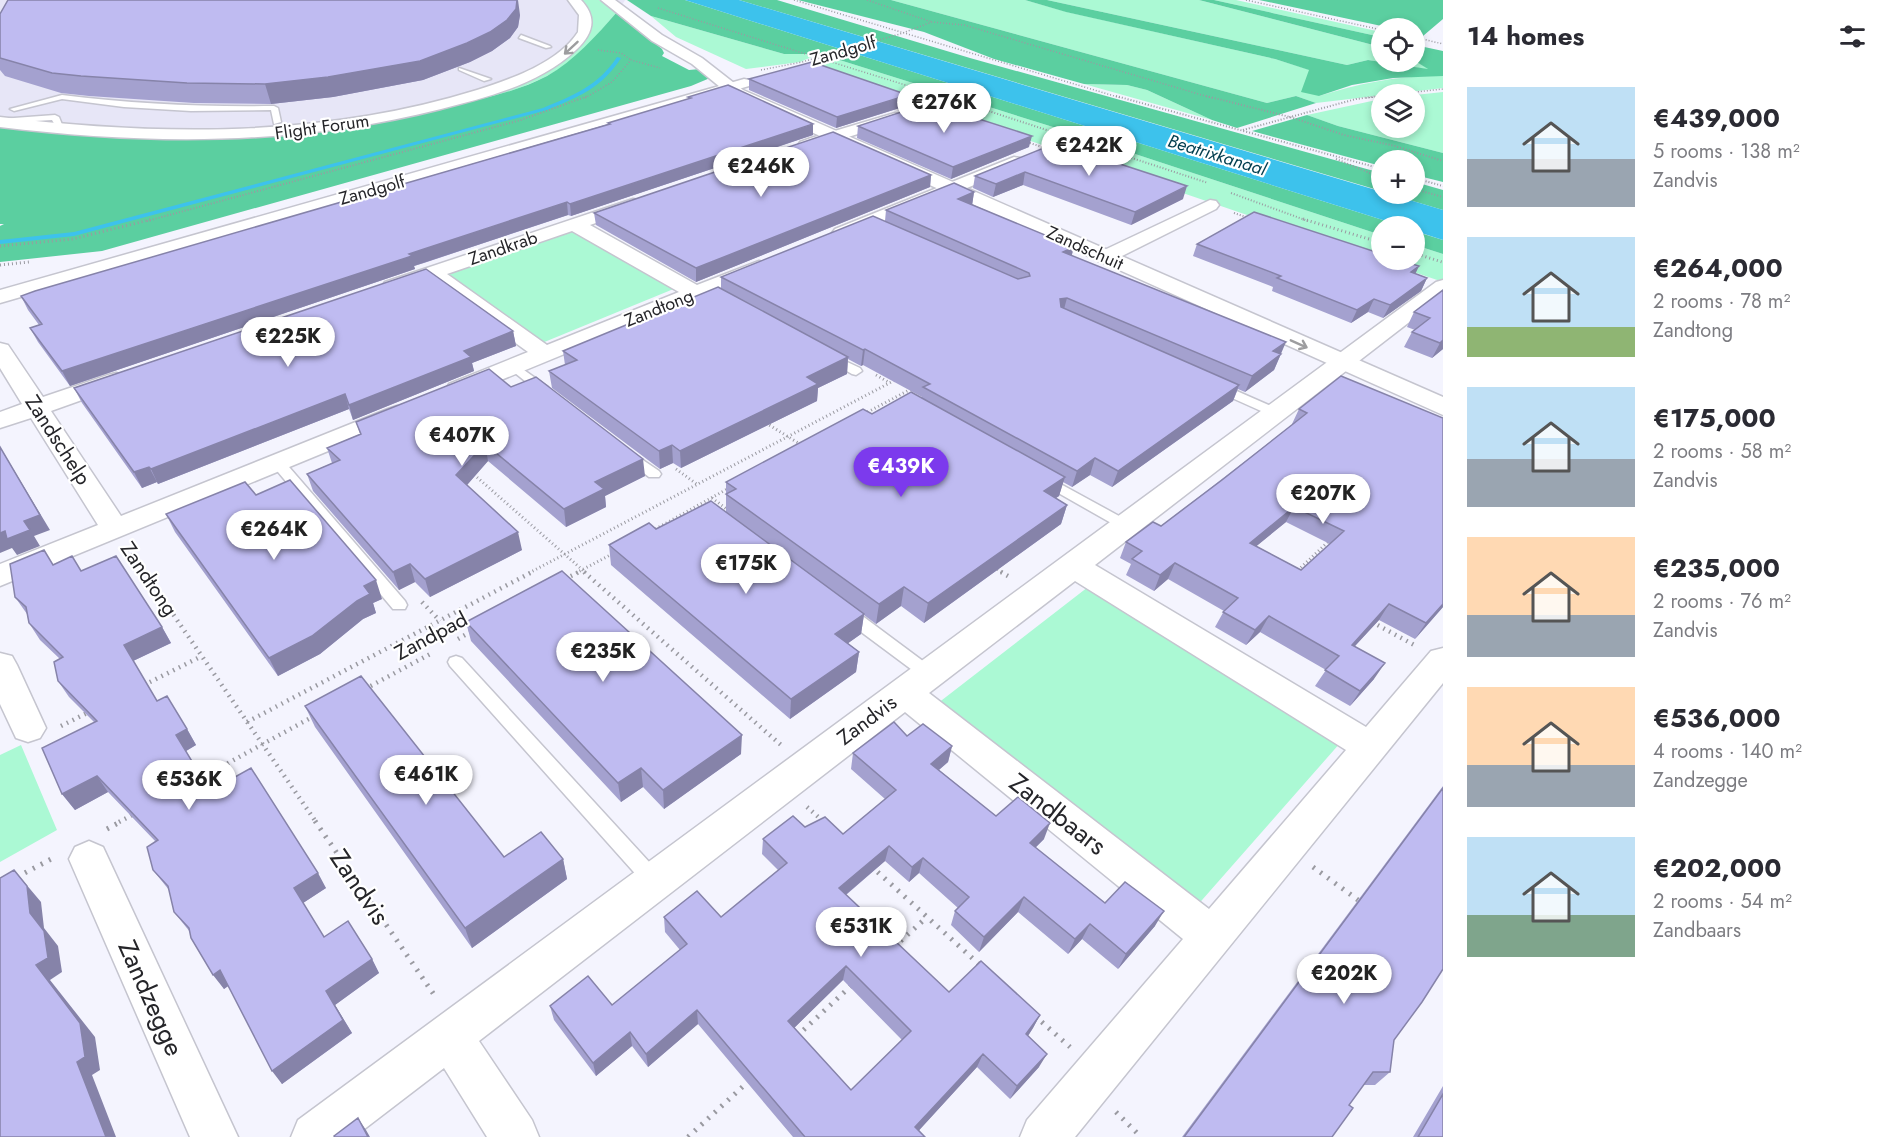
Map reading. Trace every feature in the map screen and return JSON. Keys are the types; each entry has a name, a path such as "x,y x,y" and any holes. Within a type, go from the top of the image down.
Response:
{"street":[{"name":"Flight Forum","path":"7,107 58,124 154,136 266,134 340,126 420,111 479,94 530,75 560,58 588,27 586,16 574,0"},
{"name":"Zandschuit","path":"607,0 657,38 697,61 745,80 841,135 1347,356 1443,407"},
{"name":"Flight Forum","path":"0,122 238,125 376,110 436,96 487,79 532,59 561,35"},
{"name":"Zandgolf","path":"0,297 745,80"},
{"path":"787,151 905,115"},
{"path":"826,240 874,225 1026,149"},
{"name":"Zandkrab","path":"375,292 652,197"},
{"path":"1112,253 1210,205"},
{"path":"574,224 705,292"},
{"name":"Zandtong","path":"437,398 705,292 775,261"},
{"name":"Zandkrab","path":"432,273 545,354"},
{"name":"Zandvis","path":"454,1033 1347,356 1443,286"},
{"name":"Zandschelp","path":"0,350 115,529"},
{"name":"Zandschuit","path":"1347,356 1443,389"},
{"path":"0,420 138,373"},
{"name":"Zandtong","path":"115,529 415,407"},
{"path":"0,576 115,529"},
{"path":"1072,565 1370,747"},
{"path":"1044,1137 1443,660"},
{"path":"0,665 28,728"},
{"name":"Zandbaars","path":"916,683 1212,936"},
{"name":"Zandzegge","path":"84,848 214,1137"},
{"path":"315,1137 454,1033 515,1137"}],"lane":[{"path":"521,37 548,47"},
{"path":"461,69 487,79"},
{"path":"7,107 62,97 124,105 191,109 274,108 277,122"},
{"path":"816,349 856,371"},
{"path":"514,367 551,395"},
{"path":"1200,379 1274,412"},
{"path":"617,445 654,474"},
{"path":"278,463 399,605"},
{"path":"1035,474 1125,525"},
{"path":"832,602 916,683"},
{"path":"456,662 655,882"}],"path":[{"path":"794,0 907,32 982,58 1371,166"},
{"path":"867,0 933,22 963,25 995,33 1079,60 1139,75 1201,96 1290,117 1344,135 1395,146 1443,161"},
{"path":"1246,0 1371,28"},
{"path":"650,5 953,99 1139,162 1195,177 1214,186"},
{"name":"Zandgolf","path":"745,80 907,32 933,22"},
{"path":"1425,40 1443,44"},
{"path":"573,46 621,53 631,60 665,69"},
{"path":"0,246 74,239 218,203 520,120 569,105 599,90 613,81 631,60"},
{"path":"802,64 806,67"},
{"path":"1425,92 1443,90"},
{"path":"1240,131 1356,99 1371,97"},
{"path":"937,111 926,107 953,99"},
{"path":"1026,149 1099,147"},
{"path":"1047,149 1058,153"},
{"path":"1321,153 1371,173"},
{"path":"1425,181 1443,186"},
{"path":"1223,190 1260,206 1334,226 1371,239"},
{"path":"1425,192 1443,197"},
{"path":"1210,205 1254,220"},
{"path":"1425,257 1443,262"},
{"path":"247,722 901,377"},
{"path":"855,419 916,386"},
{"path":"906,392 915,396"},
{"path":"759,419 804,447"},
{"path":"794,453 814,441"},
{"path":"466,468 580,571 794,776 833,831"},
{"path":"651,532 732,487"},
{"path":"712,498 728,510 722,513"},
{"name":"Zandtong","path":"115,529 262,744"},
{"path":"1290,577 1332,538"},
{"path":"561,582 621,549"},
{"path":"985,561 1035,593"},
{"path":"1372,622 1443,660"},
{"name":"Zandpad","path":"454,641 474,630"},
{"name":"Zandpad","path":"363,690 434,652"},
{"path":"139,687 202,656"},
{"path":"28,728 34,739 97,708"},
{"path":"192,783 323,711"},
{"name":"Zandvis","path":"262,744 454,1033"},
{"path":"10,880 84,848 142,810"},
{"path":"1286,848 1358,900"},
{"path":"867,862 986,971"},
{"path":"884,956 927,917"},
{"path":"790,1043 858,980"},
{"path":"1029,1010 1097,1072"},
{"path":"688,1137 756,1074"}],"shaded area":[{"path":"0,0 625,0 617,14 578,59 349,133 139,147 0,132"}],"green space":[{"path":"580,0 599,0 617,12 573,59 539,80 521,87 423,113 551,64 568,54 582,43 590,31 590,16"},
{"path":"627,0 685,0 1371,216 1371,232 1053,127 830,57 819,54 784,54 651,16"},
{"path":"739,0 777,0 970,58 1371,170 1371,188"},
{"path":"798,0 891,0 1267,103 1296,96 1316,103 1237,128 1212,120 1147,90 1127,85 1084,84 994,59 924,32"},
{"path":"891,0 1025,0 1067,12 1275,59 1310,70 1319,96 1396,78 1443,76 1443,88 1425,90 1425,84 1371,84 1371,97 1316,103 1296,96 1267,103"},
{"path":"1025,0 1047,0 1347,65 1371,60 1371,72 1425,72 1425,69 1428,69 1425,67 1425,47 1443,51 1443,76 1393,78 1352,85 1319,96 1301,92 1309,70 1275,59 1066,12"},
{"path":"1047,0 1199,0 1371,44 1371,60 1347,65"},
{"path":"1199,0 1214,0 1371,35 1371,44"},
{"path":"1214,0 1236,0 1371,30 1371,35"},
{"path":"1259,0 1443,0 1443,19 1425,34 1425,18 1371,18 1371,24"},
{"path":"617,12 662,49 664,53 662,56 689,70 700,69 710,78 691,86 102,251 0,262 0,226 4,224 0,224 0,126 112,136 224,137 336,128 392,119 485,98 535,82 557,70 576,55"},
{"path":"651,16 784,54 819,54 800,62 746,69 676,37"},
{"path":"830,57 1053,127 1371,232 1371,257 808,65"},
{"path":"1084,84 1127,85 1147,90 1212,120"},
{"path":"1443,92 1443,153 1385,138 1425,138 1425,94"},
{"path":"1371,101 1371,134 1338,126 1307,115"},
{"path":"1307,115 1371,134 1371,138 1385,138 1443,153 1443,182 1425,178 1425,150 1371,150 1371,163 1252,131"},
{"path":"1425,185 1443,190 1443,210 1423,204 1425,204"},
{"path":"575,231 676,288 542,343 445,275"},
{"path":"1425,234 1443,240 1443,254 1425,248"},
{"path":"1425,248 1443,254 1443,282 1408,270 1425,270"},
{"path":"1088,587 1341,742 1195,908 933,707"},
{"path":"21,745 57,830 0,862 0,755"}],"water":[{"name":"Beatrixkanaal","path":"685,0 739,0 1371,189 1371,204 1423,204 1443,210 1443,240 1425,234 1425,216 1371,216"}],"building":[{"path":"8,0 517,0 516,9 507,20 490,32 420,61 328,77 265,84 187,83 81,76 52,73 0,58 0,14"},
{"path":"812,62 908,95 837,117 749,79"},
{"path":"728,85 813,124 570,204 567,202 421,250 409,254 412,256 62,371 30,328 42,324 21,296 35,291 610,124 608,123"},
{"path":"929,103 1032,136 953,167 858,126"},
{"path":"833,132 931,175 696,268 594,213"},
{"path":"1056,143 1187,186 1135,212 1025,172 996,184 975,176"},
{"path":"954,183 974,192 958,199 1074,247 1063,252 1286,342 1273,351 1281,354 1252,376 1067,298 1060,299 1061,307 1239,385 1118,471 1095,458 1077,471 923,387 930,384 721,277 873,216 1018,279 1030,276 1029,273 886,210"},
{"path":"1254,212 1371,250 1371,270 1414,270 1411,272 1427,278 1390,305 1374,299 1357,310 1277,278 1281,276 1197,244"},
{"path":"426,269 513,331 464,351 471,357 349,405 345,394 151,469 149,467 134,472 74,388"},
{"path":"718,287 848,357 807,377 818,384 680,451 672,445 659,451 549,371 577,360 563,351"},
{"path":"1443,290 1443,340 1440,343 1412,332 1430,318 1414,312"},
{"path":"489,369 511,387 536,377 643,459 595,482 604,489 564,509 485,444 456,475 518,532 425,579 410,564 393,572 307,474 340,460 327,448 361,434 356,422"},
{"path":"1341,376 1443,418 1443,604 1426,623 1389,604 1352,645 1385,663 1360,691 1325,670 1339,656 1269,616 1255,630 1223,612 1238,598 1175,563 1160,575 1132,559 1142,551 1126,542 1153,522 1161,526 1222,480 1307,413 1299,409","holes":["1294,507 1344,531 1301,570 1250,543"]},
{"path":"911,392 1065,477 1044,491 1067,505 928,603 904,587 879,604 726,494 736,489 726,482 863,409 872,414"},
{"path":"0,447 40,515 24,521 30,530 7,539 5,531 0,533"},
{"path":"290,480 376,580 364,586 370,594 357,601 312,636 269,658 166,514 245,482 256,495"},
{"path":"711,501 864,614 835,634 859,652 791,699 609,545 649,523 656,529"},
{"path":"44,550 53,565 72,556 81,571 116,556 162,627 124,645 157,701 167,696 187,729 176,735 210,791 251,768 318,873 294,888 324,937 348,921 372,959 326,991 343,1020 272,1071 220,970 213,975 191,938 189,928 174,912 168,886 153,870 147,847 158,840 97,776 62,794 42,748 97,721 58,681 54,662 63,657 29,623 26,607 15,597 10,564"},
{"path":"562,571 742,735 663,790 641,768 618,783 466,622"},
{"path":"361,676 504,857 541,832 563,859 465,928 305,706"},
{"path":"894,722 907,736 923,724 952,746 931,764 996,816 1018,797 1050,823 1030,843 1105,903 1125,882 1164,911 1126,954 1090,924 1075,939 1024,897 984,937 955,911 969,897 923,858 912,867 889,846 839,888 949,992 981,961 1040,1015 1026,1034 1047,1054 1017,1086 983,1054 915,1127 925,1137 805,1137 697,1010 646,1054 630,1032 593,1063 550,1006 588,976 612,1005 687,944 664,917 697,891 721,917 787,863 763,839 793,816 805,827 825,817 843,834 896,790 853,753","holes":["846,966 911,1031 851,1090 788,1021"]},
{"path":"1443,788 1443,969 1394,1040 1390,1072 1373,1072 1349,1105 1353,1108 1332,1137 1184,1137"},
{"path":"14,870 27,886 30,913 44,931 48,958 36,965 80,1023 85,1057 77,1062 106,1137 0,1137 0,878"},
{"path":"1443,1094 1443,1137 1418,1137"},
{"path":"358,1118 368,1137 334,1136"}],"waterway":[{"path":"0,242 74,234 545,109 596,84 619,58"}]}
